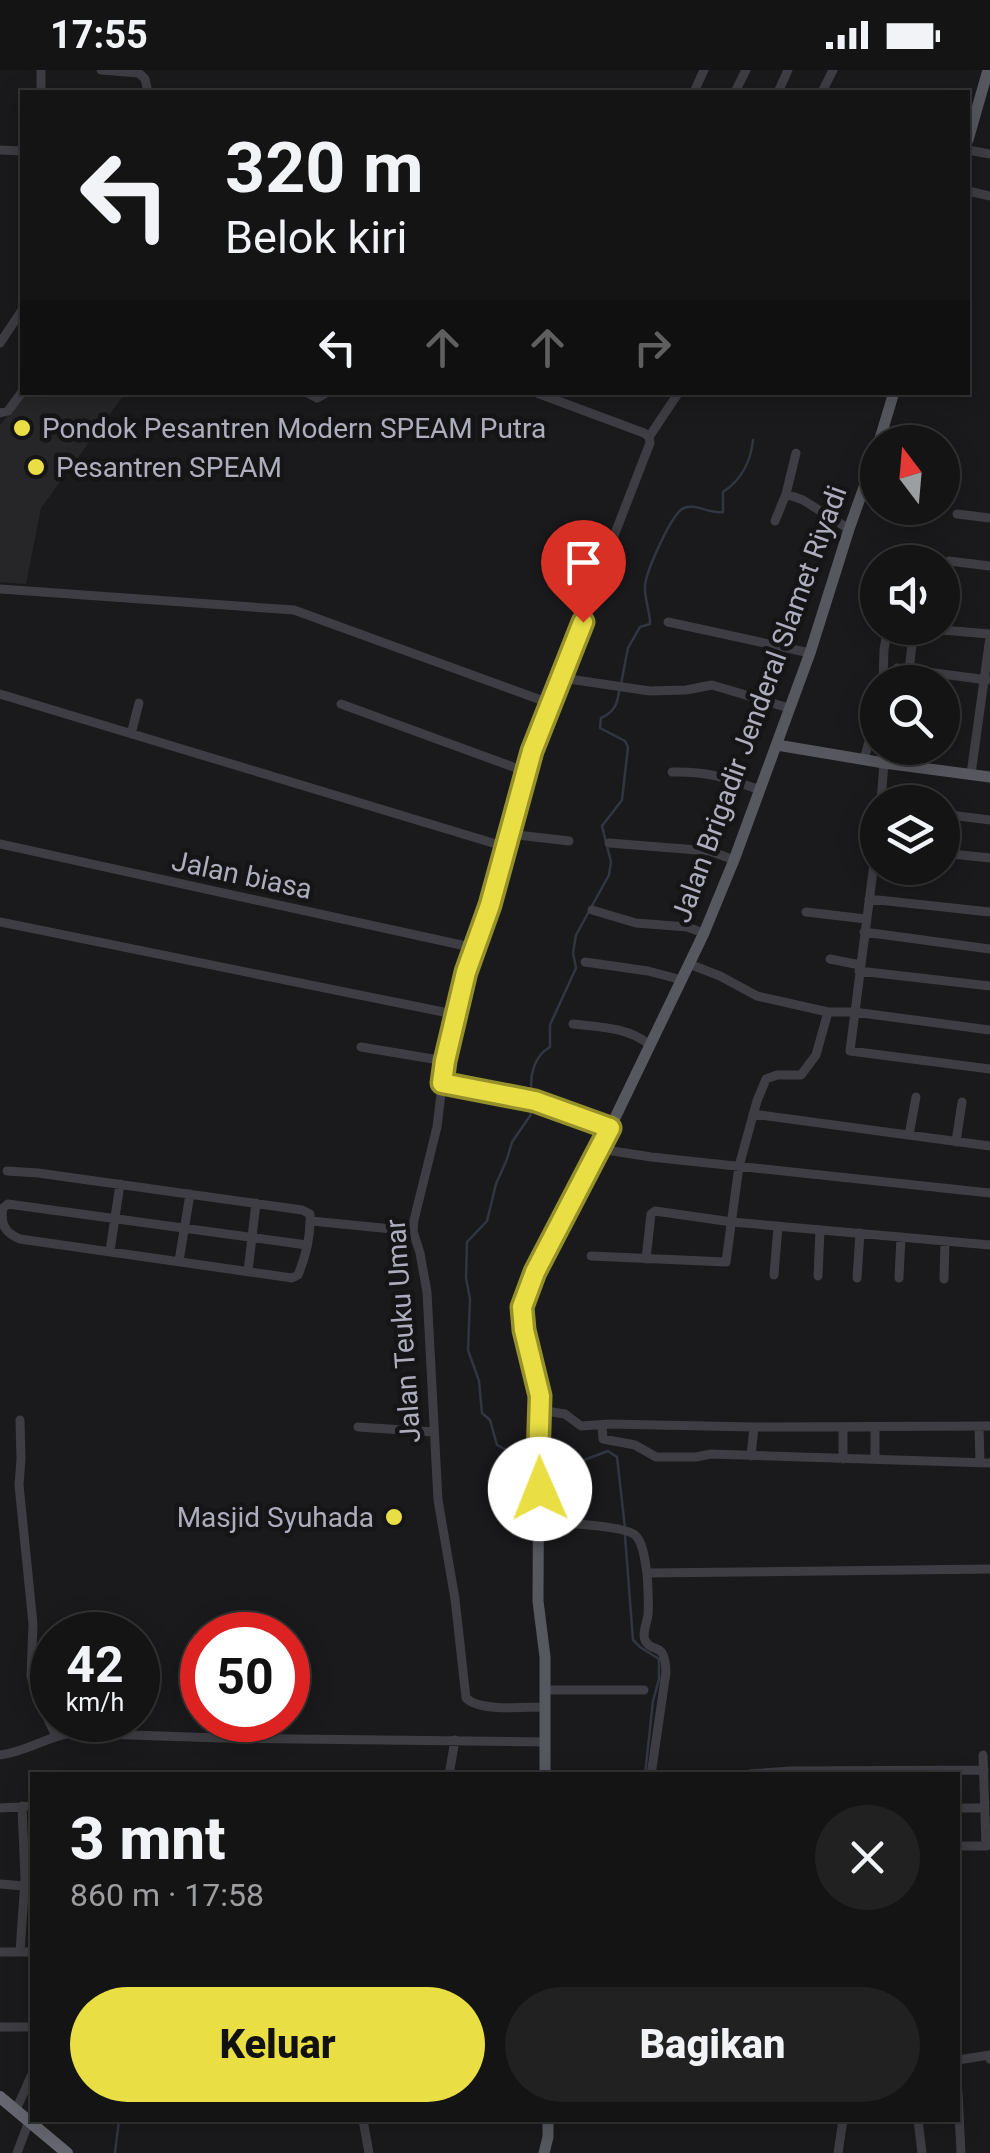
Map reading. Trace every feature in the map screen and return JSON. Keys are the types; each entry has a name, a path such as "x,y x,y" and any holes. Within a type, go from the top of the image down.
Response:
{"highway":[{"path":"0,2096 29,2121"},
{"path":"30,2122 67,2153"}],"main road":[{"path":"970,133 988,70"},
{"name":"Jalan Brigadir Jenderal Slamet Riyadi","path":"884,425 893,395"},
{"name":"Jalan Brigadir Jenderal Slamet Riyadi","path":"545,1772 546,1690 538,1602 539,1388 522,1307 535,1272 600,1149 704,933 810,653 860,495"},
{"path":"777,744 860,758"},
{"path":"900,765 990,777"},
{"path":"544,2153 548,2122"}],"street":[{"path":"102,70 139,72 148,90"},
{"path":"0,344 20,313"},
{"path":"0,413 8,411 20,395"},
{"path":"542,395 649,437"},
{"name":"Jalan Teuku Umar","path":"545,1707 506,1708 467,1701 438,1500 427,1292 414,1231 415,1211 437,1127 445,1061 463,987 527,772 649,437 677,395"},
{"path":"775,521 796,453"},
{"path":"786,494 803,500 848,529"},
{"path":"960,514 990,518"},
{"path":"960,562 990,566"},
{"path":"0,589 294,610 552,704"},
{"path":"668,622 810,653"},
{"path":"960,633 990,636 987,680 970,774"},
{"path":"960,676 987,680"},
{"path":"562,678 664,691 712,685 789,708"},
{"path":"0,694 506,847"},
{"path":"132,734 139,704"},
{"path":"342,704 527,772"},
{"path":"672,772 726,776 760,790"},
{"path":"960,816 990,820"},
{"path":"510,834 569,841"},
{"name":"Jalan biasa","path":"0,844 475,948"},
{"path":"609,844 710,851 734,860"},
{"path":"960,855 990,858"},
{"path":"870,885 849,1048 852,1053 990,1069"},
{"path":"868,899 990,912"},
{"path":"592,910 704,933"},
{"path":"806,912 866,919"},
{"path":"0,922 458,1015"},
{"path":"864,932 990,949"},
{"path":"830,958 860,968 990,986"},
{"path":"586,962 682,980"},
{"path":"689,964 757,996 828,1012 990,1030"},
{"path":"591,1256 726,1262 739,1166 766,1079 804,1073 816,1055 828,1012"},
{"path":"573,1024 615,1028 639,1036 650,1045"},
{"path":"361,1047 445,1061"},
{"path":"442,1083 535,1101 610,1128"},
{"path":"909,1136 916,1097"},
{"path":"956,1142 962,1102"},
{"path":"754,1114 990,1146"},
{"path":"600,1149 990,1193"},
{"path":"7,1171 256,1203 310,1214 307,1245 304,1260 298,1276 292,1278 20,1239 3,1228 3,1208 14,1204 307,1245"},
{"path":"110,1250 120,1184"},
{"path":"180,1261 190,1194"},
{"path":"248,1270 256,1203"},
{"path":"646,1259 653,1212 990,1245"},
{"path":"310,1221 414,1231"},
{"path":"774,1275 778,1226"},
{"path":"818,1276 820,1230"},
{"path":"857,1278 860,1233"},
{"path":"899,1278 901,1237"},
{"path":"944,1279 945,1241"},
{"path":"540,1410 565,1414 581,1426 602,1424 984,1426 985,1463 710,1454 656,1457 635,1445 603,1438 602,1424"},
{"path":"20,1420 19,1485 33,1612"},
{"path":"635,1424 635,1445"},
{"path":"358,1426 433,1432"},
{"path":"842,1459 843,1426"},
{"path":"875,1426 875,1460"},
{"path":"751,1456 754,1427"},
{"path":"540,1522 632,1533 640,1543 648,1573 644,1636 647,1643 661,1650 666,1672 652,1772"},
{"path":"648,1573 990,1570"},
{"path":"546,1690 644,1690"},
{"path":"160,1736 545,1742"},
{"path":"449,1772 455,1740"},
{"path":"0,1755 43,1742"},
{"path":"884,1772 985,1762 988,1846 960,1846"},
{"path":"960,1808 986,1803"},
{"path":"0,1808 27,1806 20,1952"},
{"path":"0,1884 24,1886"},
{"path":"0,1952 30,1952"},
{"path":"0,2026 30,2026"},
{"path":"960,2060 990,2057"},
{"path":"16,2110 30,2080"},
{"path":"16,2153 29,2121"},
{"path":"364,2122 369,2153"},
{"path":"838,2153 843,2122"},
{"path":"918,2122 922,2153"},
{"path":"959,2122 961,2153"}],"shaded area":[{"name":"Pesantren SPEAM","path":"23,395 123,396 41,508 26,584 0,582 0,425"}],"waterway":[{"path":"621,684 628,648 640,627 650,624 645,585 667,530 684,508 723,512 723,492 744,469 753,440"},
{"path":"532,1093 534,1067 550,1047 550,1025 576,968 576,935 609,875 611,862 602,826 622,800 628,747 625,741 600,728 601,718 614,708 619,692"},
{"path":"533,1456 497,1445 490,1420 482,1413 479,1381 468,1350 470,1299 466,1278 467,1242 487,1221 512,1142 534,1103"},
{"path":"546,1458 576,1463 608,1451 617,1457 625,1528"},
{"path":"625,1536 633,1640 659,1659 645,1772"},
{"path":"115,2153 119,2122"}],"place":[{"name":"Pondok Pesantren Modern SPEAM Putra","path":"22,428"},
{"name":"Pesantren SPEAM","path":"36,467"},
{"name":"Masjid Syuhada","path":"394,1517"}],"route":[{"path":"540,1489 540,1396 522,1307 535,1272 610,1128 535,1101 442,1083 466,972 490,905 532,751 583,622"}]}
